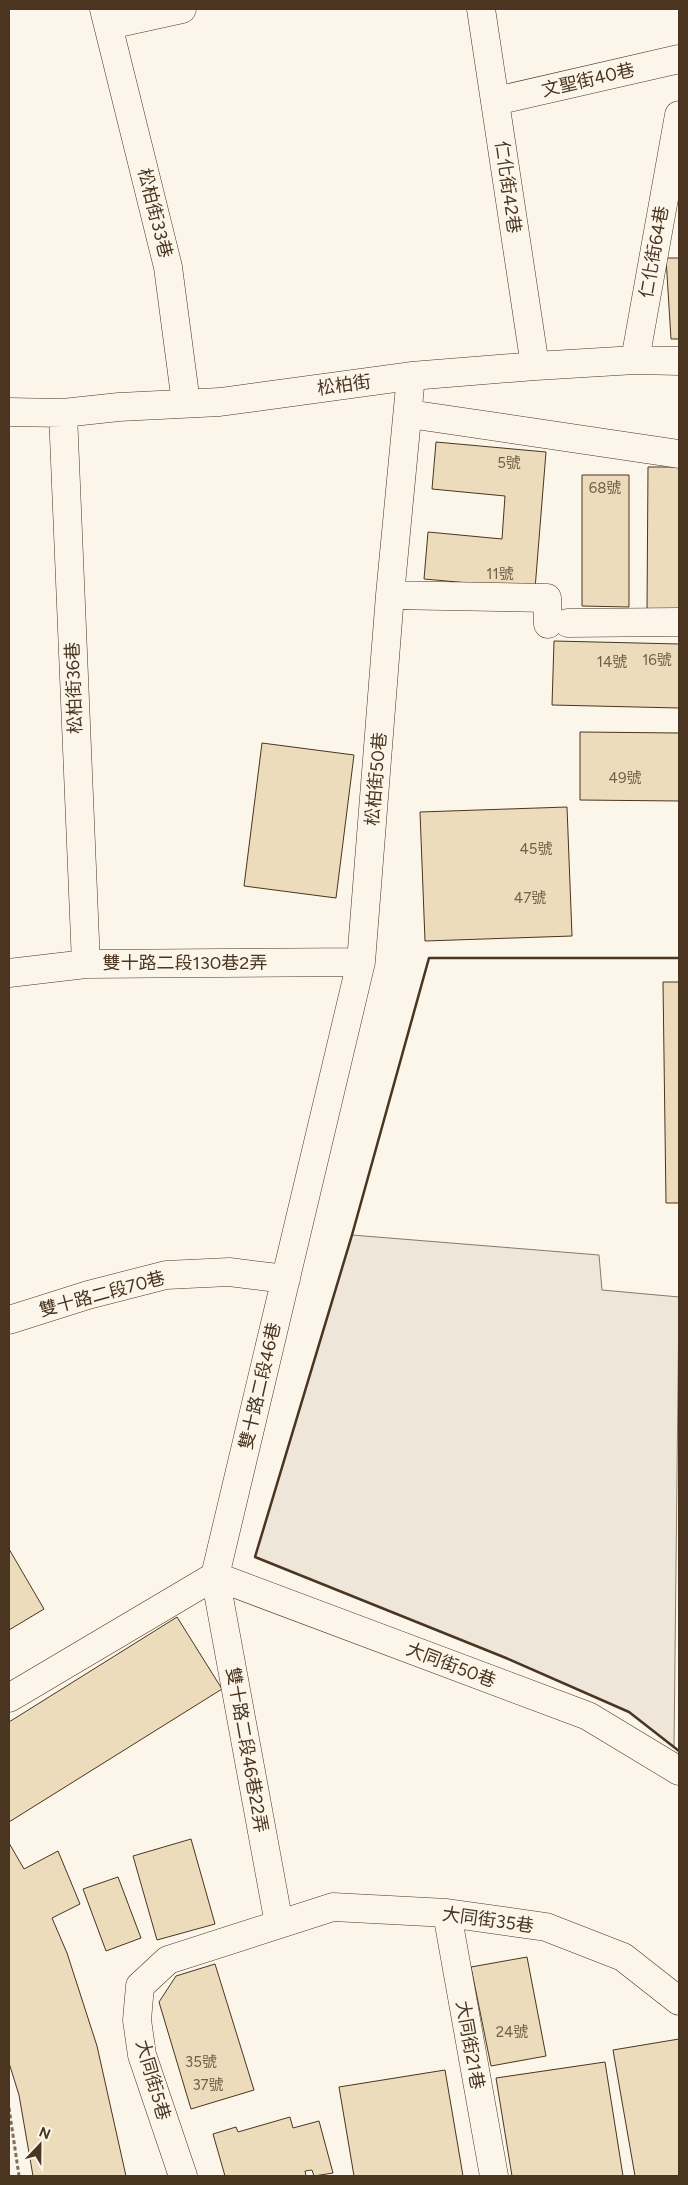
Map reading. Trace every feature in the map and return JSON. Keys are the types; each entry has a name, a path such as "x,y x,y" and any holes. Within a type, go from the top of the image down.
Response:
{"street":[{"path":"107,17 182,9"},
{"name":"仁化街42巷","path":"481,9 535,366"},
{"name":"松柏街33巷","path":"107,17 168,267 186,403"},
{"name":"文聖街40巷","path":"496,101 679,59"},
{"name":"仁化街64巷","path":"635,360 679,115"},
{"name":"松柏街","path":"9,412 63,413 119,407 220,402 411,376 635,360 679,361"},
{"name":"松柏街50巷","path":"361,962 390,595 411,376"},
{"name":"松柏街36巷","path":"63,413 86,964"},
{"path":"408,414 679,454"},
{"path":"390,595 547,598 558,623 679,622"},
{"name":"雙十路二段130巷2弄","path":"9,973 86,964 361,962"},
{"name":"雙十路二段46巷","path":"215,1576 361,962"},
{"name":"雙十路二段70巷","path":"9,1320 88,1295 166,1275 229,1272 286,1279"},
{"path":"9,1698 215,1576"},
{"name":"大同街50巷","path":"215,1576 588,1716 679,1771"},
{"name":"雙十路二段46巷22弄","path":"215,1576 279,1924"},
{"name":"大同街35巷","path":"279,1924 333,1907 447,1913 546,1928 623,1957 679,2001"},
{"name":"大同街21巷","path":"447,1913 494,2176"},
{"name":"大同街5巷","path":"184,2176 142,2055 137,2020 140,1986 168,1960 279,1924"}],"path":[{"path":"9,2108 19,2176"}],"shaded area":[{"path":"352,1235 599,1255 602,1290 679,1297 674,1747 629,1712 506,1658 255,1557"}],"building":[{"path":"666,258 679,258 679,339 671,339"},
{"path":"436,442 546,452 535,589 424,579 428,532 502,539 505,496 432,489"},
{"path":"648,467 679,467 679,611 647,611"},
{"path":"582,475 629,475 629,607 582,606"},
{"path":"554,641 679,644 679,708 552,705"},
{"path":"580,732 679,733 679,801 580,800"},
{"path":"262,743 354,755 336,898 244,886"},
{"path":"567,807 572,936 425,941 420,812"},
{"path":"663,982 679,982 679,1203 666,1203"},
{"path":"9,1549 44,1609 9,1630"},
{"path":"177,1617 222,1689 9,1822 9,1722"},
{"path":"191,1839 215,1924 157,1940 133,1856"},
{"path":"9,1843 24,1869 58,1851 80,1904 52,1918 67,1953 97,2046 126,2176 33,2176 19,2095 9,2063"},
{"path":"118,1877 141,1938 106,1951 83,1889"},
{"path":"527,1957 546,2056 491,2066 471,1967"},
{"path":"215,1964 254,2090 191,2109 159,2002 176,1976"},
{"path":"679,2039 679,2176 635,2176 613,2050"},
{"path":"605,2062 623,2176 512,2176 496,2078"},
{"path":"445,2070 463,2176 354,2176 339,2087"},
{"path":"290,2117 293,2128 319,2121 333,2173 314,2176 312,2170 305,2171 306,2176 225,2176 213,2134 236,2127 238,2132"}],"wall":[{"path":"679,958 429,958 352,1235 255,1557 506,1658 629,1712 679,1751"}]}
